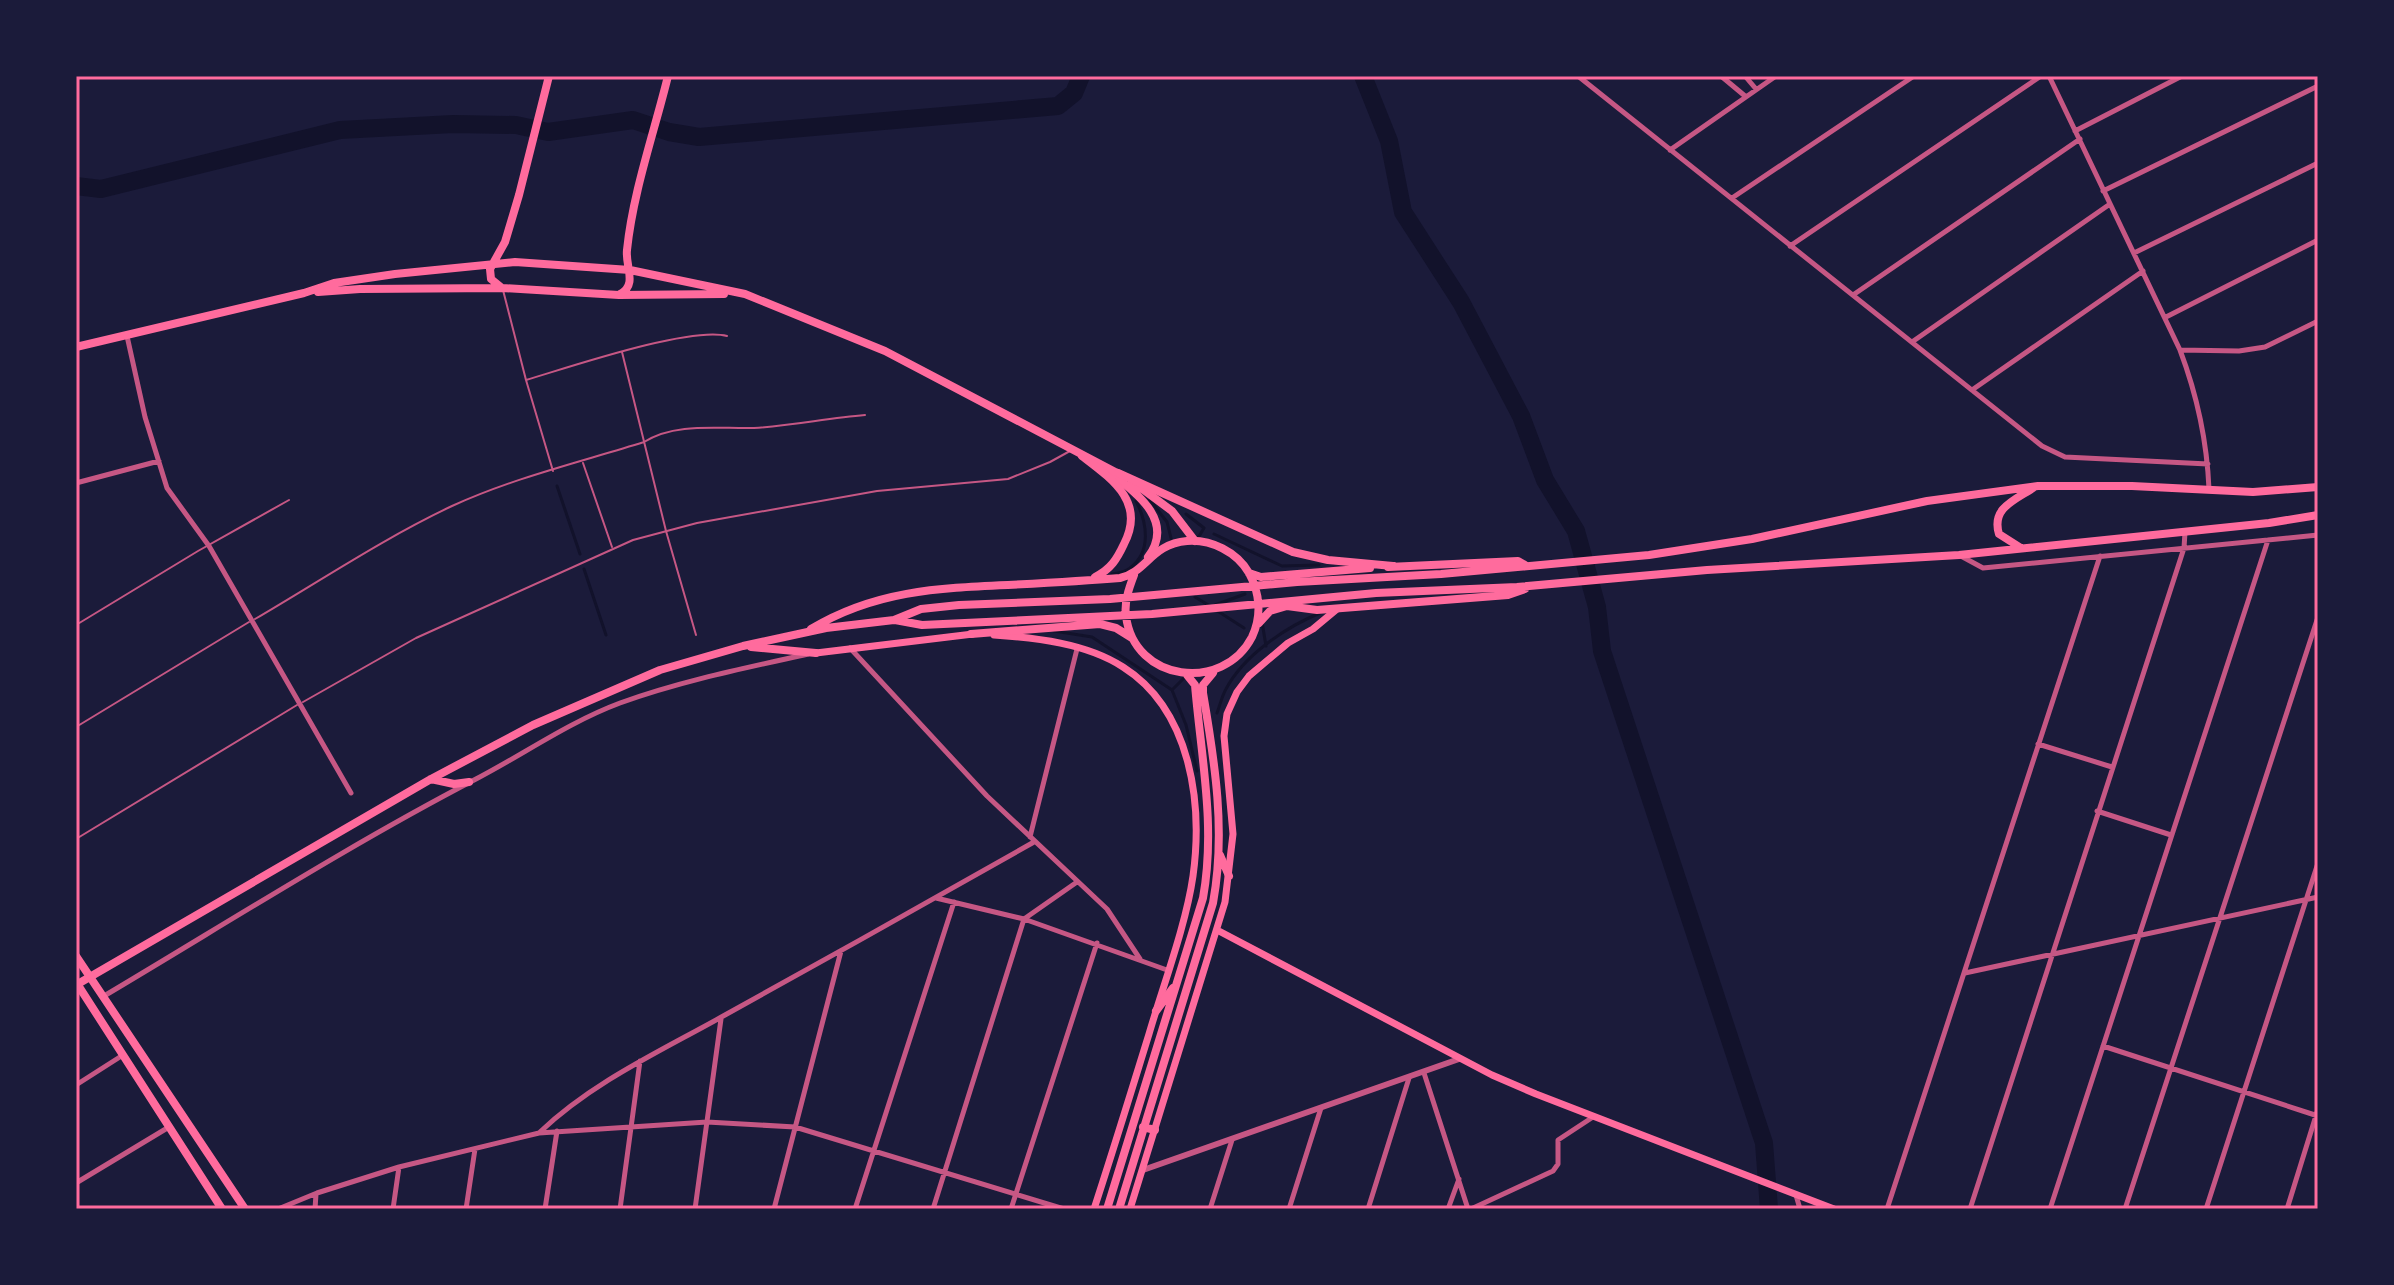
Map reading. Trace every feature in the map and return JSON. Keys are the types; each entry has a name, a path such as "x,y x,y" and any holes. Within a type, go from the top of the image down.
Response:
{"main road":[{"path":"502,288 491,279 491,266 505,242 549,76"},
{"path":"619,295 629,287 627,250 668,76"},
{"path":"76,347 304,293 334,283 395,274 515,262 630,270 745,294 885,351 1082,456 1293,552 1328,560 1393,566"},
{"path":"304,293 360,289 502,288 619,295 745,294"},
{"path":"1082,456 1114,475 1148,506 1158,535 1156,546 1134,575 1126,595 1126,617 1132,638 1146,657 1165,669 1187,675 1209,673 1230,663 1246,647 1265,614 1281,607 1339,608 1508,595 1538,585"},
{"path":"1082,456 1118,484 1130,510 1131,520 1129,535 1109,570 1086,580"},
{"path":"1118,473 1160,500 1195,541"},
{"path":"222,1209 76,983 431,779 533,725 689,660 805,632 894,620 921,609 1110,599 1620,558 1741,541 1927,501 2038,486 2103,485 2253,492 2318,487"},
{"path":"2022,549 1999,534 1998,516 2006,504 2038,486"},
{"path":"894,620 922,625 1152,614 1331,596 1538,585 1707,570 1959,555 2318,515"},
{"path":"1148,558 1166,546 1195,541 1208,542 1228,551 1244,565 1255,583 1259,605 1257,627"},
{"path":"1248,572 1261,577 1393,566 1518,561 1527,566"},
{"path":"805,632 833,616 885,597 957,587 1134,575"},
{"path":"1130,1209 1217,930 1229,876 1233,834 1224,736 1227,714 1249,676 1288,643 1313,629 1339,608"},
{"path":"743,646 816,653 971,634 1100,624 1116,628 1132,638"},
{"path":"971,634 1045,640 1122,666 1138,678 1171,720 1190,769 1196,830 1193,874 1156,1011 1094,1209"},
{"path":"1119,1209 1213,903 1220,853 1218,799 1203,685 1216,669"},
{"path":"1107,1209 1203,898 1208,872 1209,829 1195,685 1187,675"},
{"path":"431,779 454,784 469,782"},
{"path":"1220,853 1229,876"},
{"path":"1217,930 1459,1059 1536,1094 1834,1209"},
{"path":"76,956 245,1209"},
{"path":"1156,1011 1178,980"},
{"path":"1143,1127 1155,1130"}],"street":[{"path":"1578,76 2042,446 2065,457 2208,464"},
{"path":"1721,76 1745,96"},
{"path":"1745,76 1756,89"},
{"path":"1670,150 1776,76"},
{"path":"1732,198 1914,76"},
{"path":"1790,246 2041,76"},
{"path":"2049,76 2180,350 2193,386 2208,464 2209,490"},
{"path":"2075,131 2182,76"},
{"path":"2103,191 2318,86"},
{"path":"1853,295 2080,139"},
{"path":"2134,253 2318,163"},
{"path":"1912,342 2110,204"},
{"path":"2166,317 2318,240"},
{"path":"1972,390 2143,271"},
{"path":"2180,350 2239,351 2265,347 2318,321"},
{"path":"127,335 145,417 167,488 209,546 351,793"},
{"path":"76,483 159,461"},
{"path":"1970,1209 2184,548 2185,532"},
{"path":"1959,555 1983,568 2318,535"},
{"path":"2050,1209 2268,540"},
{"path":"1887,1209 2100,556"},
{"path":"2125,1209 2318,617"},
{"path":"849,648 1032,840 1116,919 1140,959"},
{"path":"539,1133 572,1103 640,1060 936,898 1032,840 1077,649"},
{"path":"104,996 469,782 569,727 619,703 663,689 816,653"},
{"path":"2038,744 2112,767"},
{"path":"2097,811 2171,835"},
{"path":"2206,1209 2318,863"},
{"path":"933,1209 1024,919 1077,882"},
{"path":"1964,974 2318,897"},
{"path":"936,898 1024,919 1167,970"},
{"path":"855,1209 954,902"},
{"path":"1011,1209 1097,943"},
{"path":"774,1209 841,950"},
{"path":"695,1209 721,1018"},
{"path":"2103,1046 2317,1114 2287,1209"},
{"path":"76,1085 123,1055"},
{"path":"1143,1170 1459,1059"},
{"path":"620,1209 640,1060"},
{"path":"1424,1073 1470,1209 1553,1171 1558,1164 1558,1140 1594,1117"},
{"path":"1368,1209 1409,1078"},
{"path":"1289,1209 1321,1108"},
{"path":"278,1209 399,1167 539,1133 707,1122 795,1127 1064,1209"},
{"path":"76,1183 170,1127"},
{"path":"545,1209 557,1131"},
{"path":"1210,1209 1232,1140"},
{"path":"466,1209 475,1149"},
{"path":"393,1209 399,1167"},
{"path":"1448,1209 1459,1178"},
{"path":"315,1209 317,1193"},
{"path":"1796,1194 1800,1209"}],"lane":[{"path":"502,288 553,471"},
{"path":"526,380 622,352 709,334 727,336"},
{"path":"622,352 666,531 696,635"},
{"path":"76,727 420,522 506,485 644,442 653,436 697,428 756,428 865,415"},
{"path":"76,839 299,704 416,638 612,548 697,523 877,491 1008,479 1072,451"},
{"path":"582,461 612,548"},
{"path":"76,625 289,500"}],"waterway":[{"path":"76,186 101,189 340,130 453,124 516,125 548,132 633,120 669,132 699,137 1058,106 1074,93 1081,76"},
{"path":"1363,76 1389,141 1403,212 1461,302 1521,416 1545,480 1576,531 1597,607 1602,651 1764,1143 1769,1209"},
{"path":"557,486 580,554"},
{"path":"1150,500 1167,522 1172,542"},
{"path":"1112,574 1128,569 1142,554 1145,527 1136,501"},
{"path":"1186,514 1204,528 1198,538"},
{"path":"1214,534 1282,566 1319,565"},
{"path":"584,569 606,635"},
{"path":"1215,605 1245,594"},
{"path":"1195,597 1210,606"},
{"path":"1216,610 1244,628"},
{"path":"1217,713 1234,677 1255,654 1280,634 1320,613"},
{"path":"1262,622 1266,646"},
{"path":"1054,631 1092,637 1172,690 1186,725 1197,771"},
{"path":"1173,689 1187,675"}]}
